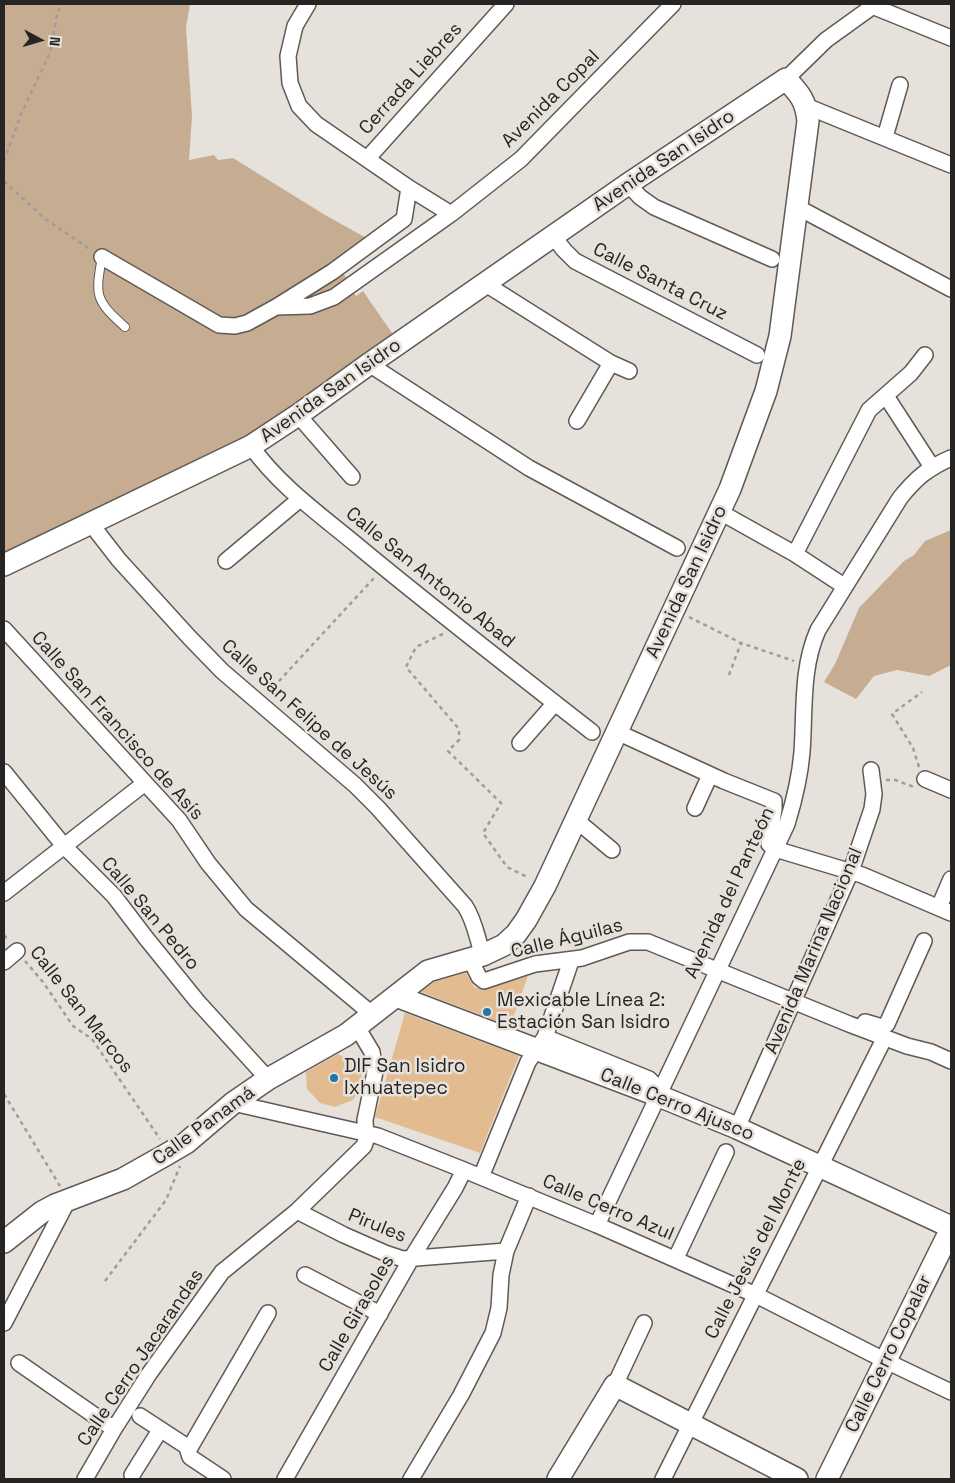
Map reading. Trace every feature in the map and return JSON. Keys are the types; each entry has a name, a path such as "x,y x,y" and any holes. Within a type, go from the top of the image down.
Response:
{"street":[{"path":"308,4 295,26 288,56 290,83 299,106 316,124 409,188 451,214"},
{"name":"Cerrada Liebres","path":"367,158 506,4"},
{"name":"Avenida Copal","path":"276,307 310,306 334,297 451,214 521,159 673,4"},
{"path":"874,5 951,38"},
{"name":"Avenida San Isidro","path":"4,565 251,446 298,416 484,283 786,79 826,40 874,5"},
{"path":"786,79 798,92 806,106 951,165"},
{"path":"885,137 900,85"},
{"name":"Avenida San Isidro","path":"396,996 428,971 477,957 504,945 516,934 526,920 545,886 720,512 730,490 774,363 780,336 808,121 806,106"},
{"path":"628,184 640,197 654,207 772,259"},
{"path":"409,188 404,219 419,236"},
{"path":"797,207 951,289"},
{"name":"Avenida Copal","path":"102,257 219,325 235,326 247,323 276,307 332,272 404,219"},
{"name":"Calle Santa Cruz","path":"553,236 575,261 758,355"},
{"path":"346,261 359,279"},
{"path":"484,283 611,363 629,371"},
{"path":"795,554 869,410 911,372 925,355"},
{"path":"577,421 611,363"},
{"path":"369,364 529,468 677,548"},
{"path":"886,396 932,467"},
{"path":"298,416 352,477"},
{"name":"Calle San Antonio Abad","path":"251,446 262,462 300,499 458,627 592,732"},
{"name":"Avenida del Panteón","path":"598,1225 786,824 797,785 802,755 807,666 811,647 818,630 900,498 914,480 932,467 951,458"},
{"path":"226,561 300,499"},
{"path":"720,512 795,554 844,586"},
{"name":"Calle San Felipe de Jesús","path":"91,524 119,560 222,671 260,702 378,808 465,906 470,914 475,932 477,957"},
{"name":"Calle San Francisco de Asís","path":"4,629 178,820 208,863 246,909 365,1021"},
{"path":"520,743 555,703"},
{"path":"617,732 710,775 774,801 769,844 775,848 851,871 945,910 951,879"},
{"name":"Avenida Marina Nacional","path":"737,1128 851,871 872,809 874,795 871,770"},
{"name":"Calle San Pedro","path":"4,772 64,846 114,896 197,1001 268,1079"},
{"path":"695,808 710,775"},
{"path":"4,893 145,783"},
{"path":"923,784 951,790"},
{"path":"576,820 612,850"},
{"name":"Calle Águilas","path":"477,957 479,977 484,981 535,964 571,961 591,956 616,945 641,941 717,969 907,1046 931,1052 951,1061"},
{"path":"830,1016 841,1016 882,1027 886,1026 924,941"},
{"path":"4,962 17,950"},
{"path":"481,1177 528,1062 540,1043 571,961"},
{"name":"Calle Panamá","path":"4,1242 42,1212 55,1205 123,1179 178,1148 233,1103 268,1079 365,1021 396,996"},
{"name":"Calle Cerro Ajusco","path":"396,996 540,1043 659,1096 737,1128 951,1228"},
{"name":"Calle Cerro Jacarandas","path":"85,1479 114,1428 149,1374 222,1272 297,1211 362,1150 366,1140 365,1120 375,1072 365,1021"},
{"name":"Calle Jesús del Monte","path":"663,1479 885,1037"},
{"name":"Calle Águilas","path":"907,1046 918,1056 951,1072"},
{"name":"Calle Cerro Azul","path":"233,1103 386,1139 529,1196 756,1294 886,1362 951,1392"},
{"path":"676,1258 726,1152"},
{"name":"Calle Girasoles","path":"285,1479 411,1259 456,1188 464,1170"},
{"path":"411,1479 461,1395 493,1333 499,1308 501,1275 506,1251 529,1196"},
{"path":"4,1323 68,1200"},
{"name":"Pirules","path":"297,1211 385,1253 411,1259 506,1251"},
{"name":"Calle Cerro Copalar","path":"827,1479 951,1228"},
{"path":"305,1275 380,1314"},
{"path":"223,1479 207,1475 190,1457 189,1448 268,1313"},
{"path":"558,1479 615,1385 644,1323"},
{"path":"19,1362 114,1428"},
{"path":"615,1385 797,1479"},
{"path":"140,1416 189,1448"},
{"path":"132,1475 160,1430"}],"lane":[{"path":"102,257 97,282 101,302 125,327"}],"path":[{"path":"4,161 21,114 50,53 61,4"},
{"path":"4,181 44,218 102,257"},
{"path":"260,702 384,567"},
{"path":"674,610 741,643 807,666"},
{"path":"458,627 416,647 406,667 459,729 459,740 448,752 501,803 483,833 506,867 545,886"},
{"path":"729,675 741,643"},
{"path":"874,795 881,780 923,784 913,748 892,714 922,692"},
{"name":"Calle San Marcos","path":"4,935 43,982 73,1026 92,1038 178,1148"},
{"path":"4,1094 68,1200"},
{"path":"106,1281 166,1200 178,1174 178,1148"}],"shaded area":[{"path":"4,4 190,4 186,28 192,116 189,160 214,155 218,160 233,158 325,215 370,240 341,271 349,281 347,284 356,296 363,291 394,336 250,438 4,555"},
{"path":"951,530 951,665 929,676 897,670 874,676 856,699 824,682 835,664 859,608 904,561 914,555 925,541"}],"building":[{"name":"Mexicable Línea 2: Estación San Isidro","path":"466,973 474,987 483,990 528,976 510,1026 421,992 434,982"},
{"path":"405,1013 519,1056 480,1153 375,1117"},
{"name":"DIF San Isidro Ixhuatepec","path":"338,1054 361,1068 362,1086 353,1100 335,1107 320,1103 307,1089 306,1072"}],"place":[{"name":"Mexicable Línea 2: Estación San Isidro","path":"487,1012"},
{"name":"DIF San Isidro Ixhuatepec","path":"334,1078"}]}
